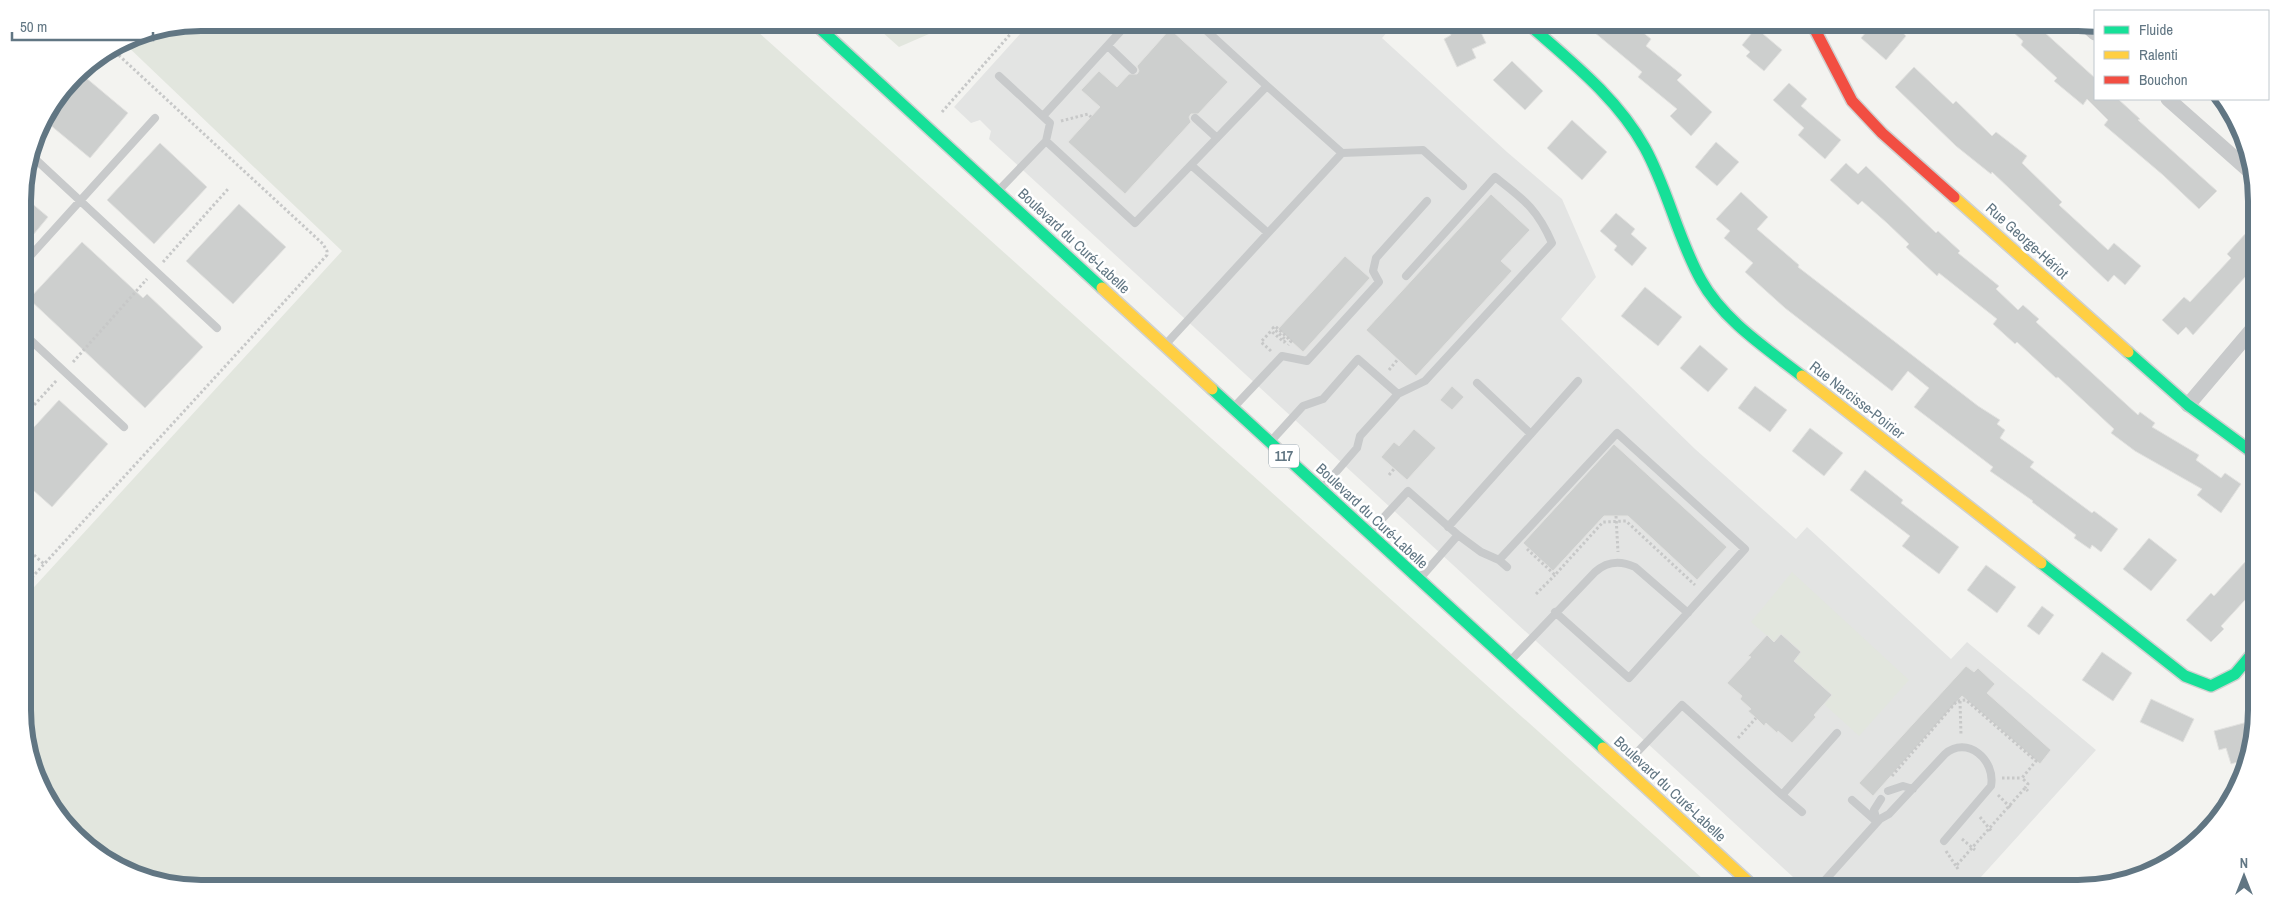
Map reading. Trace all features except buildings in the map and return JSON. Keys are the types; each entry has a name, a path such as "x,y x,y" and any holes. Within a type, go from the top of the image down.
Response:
{"street":[{"name":"Rue Narcisse-Poirier","path":"1537,31 1573,63 1618,107 1646,148 1701,281 1733,322 2185,676 2211,686 2235,674 2248,659"},
{"name":"Rue George-Hériot","path":"1815,31 1852,101 1882,132 2188,405 2248,449"},
{"name":"Boulevard du Curé-Labelle","path":"824,32 1745,879"},
{"path":"2169,100 2244,166"},
{"path":"2188,405 2248,334"}],"lane":[{"path":"1207,31 1342,153 1423,150 1463,186"},
{"path":"1043,116 1121,32"},
{"path":"1108,46 1133,70"},
{"path":"998,192 1046,141 1050,123 999,76"},
{"path":"1046,141 1135,223 1267,86"},
{"path":"32,254 155,118"},
{"path":"1195,118 1217,138"},
{"path":"1164,345 1342,153"},
{"path":"36,160 217,328"},
{"path":"1191,165 1268,233"},
{"path":"1321,489 1357,448 1360,436 1398,394 1425,381 1552,243 1543,222 1531,206 1495,176 1406,276"},
{"path":"1233,408 1282,356 1307,361 1379,282 1373,270 1376,258 1427,201"},
{"path":"32,341 124,427"},
{"path":"1270,442 1303,406 1322,399 1358,359 1398,394"},
{"path":"1448,527 1578,380"},
{"path":"1477,383 1531,434"},
{"path":"1499,560 1618,433 1746,549 1629,678 1555,612"},
{"path":"1368,533 1408,491 1458,536 1481,552 1499,560 1507,567"},
{"path":"1419,580 1458,536"},
{"path":"1509,662 1599,568 1608,563 1630,564 1688,613"},
{"path":"1623,767 1682,704 1802,812"},
{"path":"1782,795 1837,734"},
{"path":"1826,879 1876,822 1889,814 1945,754 1961,746 1974,750 1984,758 1990,766 1992,778 1989,790 1944,841"},
{"path":"1888,791 1903,786 1913,789"},
{"path":"1876,822 1874,810 1881,799"},
{"path":"1852,800 1876,822"}],"path":[{"path":"948,105 1013,32"},
{"path":"1050,123 1088,114 1091,117"},
{"path":"32,408 228,189"},
{"path":"1261,342 1271,331 1284,342 1286,340 1273,328 1275,326 1292,341"},
{"path":"1389,475 1394,468"},
{"path":"1616,516 1619,562"},
{"path":"31,549 44,564"},
{"path":"1536,594 1555,575"},
{"path":"1960,701 1961,746"},
{"path":"1747,728 1756,718"},
{"path":"2022,778 2036,760"},
{"path":"1952,863 1957,868 1972,848 2026,789 2028,784 2022,778 1992,778"},
{"path":"1987,824 1990,830"}],"shaded area":[{"path":"1388,31 1382,38 1507,152 1562,199 1596,277 1561,319 1695,449 1796,539 1807,527 1951,659 1967,642 2096,750 1979,879 1795,879 989,139 991,131 980,120 971,123 954,107 1022,32"},
{"path":"190,32 758,32 1703,879 201,880 146,871 126,862 89,838 73,822 49,785 40,765 31,710 31,590 342,251 129,48 157,37"},
{"path":"882,32 934,32 899,47"},
{"path":"1792,572 1909,680 1859,736 1824,704 1832,695 1794,661 1801,652 1781,634 1774,642 1751,622"}],"traffic: fast":[{"path":"1537,31 1591,80 1621,112 1634,130 1653,164 1693,264 1710,294 1733,321 1802,376"},
{"path":"824,32 1102,288"},
{"path":"2128,352 2188,405 2248,449"},
{"path":"1212,389 1603,748"},
{"path":"2041,563 2185,676 2211,686 2235,674 2248,659"}],"traffic: slow":[{"path":"1954,197 2128,352"},
{"path":"1102,288 1212,389"},
{"path":"1802,376 2041,563"},
{"path":"1603,748 1745,879"}],"traffic: jam":[{"path":"1816,31 1852,101 1882,133 1954,197"}]}
